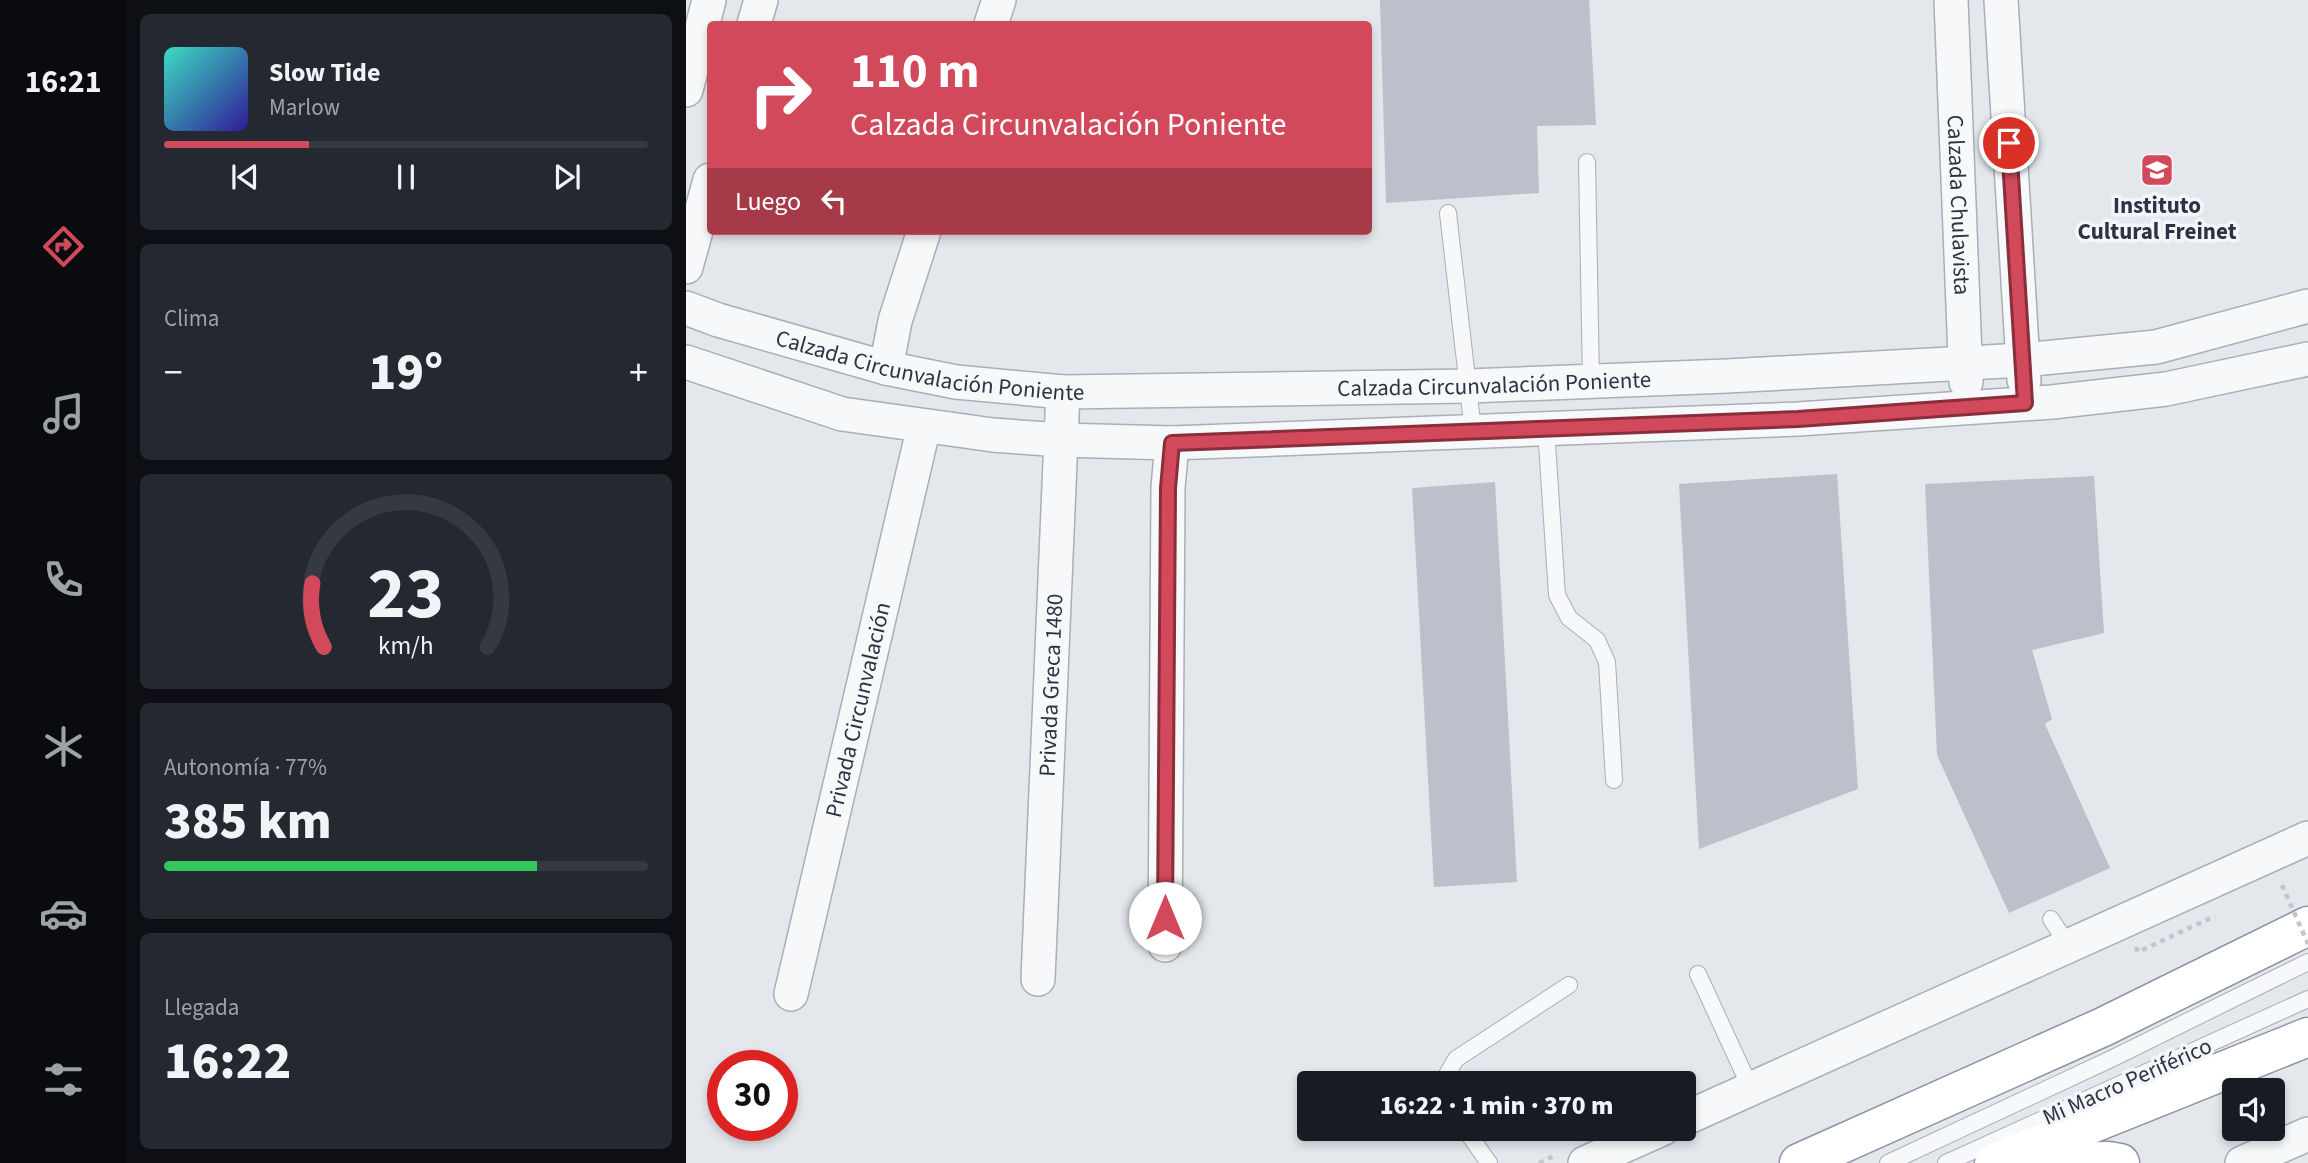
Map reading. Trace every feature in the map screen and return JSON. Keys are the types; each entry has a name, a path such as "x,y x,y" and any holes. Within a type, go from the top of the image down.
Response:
{"highway":[{"path":"1799,1163 2103,1027 2308,926"},
{"path":"1994,1163 2308,1037"},
{"path":"2027,1163 2120,1163"}],"street":[{"path":"686,90 709,0"},
{"path":"755,21 761,0"},
{"path":"992,21 999,0"},
{"path":"1951,5 2001,4 2025,403"},
{"name":"Calzada Chulavista","path":"1951,5 1966,408"},
{"path":"686,267 707,191"},
{"path":"886,368 895,321 923,235"},
{"name":"Calzada Circunvalación Poniente","path":"686,308 718,320 886,368 956,382 1063,392 1469,386 1727,376 2023,360 2156,347 2308,306"},
{"name":"Calzada Circunvalación Poniente","path":"686,362 842,414 993,435 1172,443 1730,422 1966,408 2166,389 2308,359"},
{"path":"1727,376 1730,422"},
{"name":"Privada Greca 1480","path":"1038,979 1063,392"},
{"name":"Privada Circunvalación","path":"791,994 924,426"},
{"path":"1165,945 1168,488 1172,443"},
{"path":"1696,1114 1858,1042 2059,931 2308,838"},
{"path":"2242,1163 2308,1133"},
{"path":"1585,1163 1635,1141"}],"lane":[{"path":"1587,162 1591,381"},
{"path":"1448,213 1473,431"},
{"path":"1546,428 1558,595 1569,618 1597,640 1607,662 1614,780"},
{"path":"1888,1163 2111,1059 2308,962"},
{"path":"1698,974 1751,1089"},
{"path":"1448,1071 1455,1059 1569,985"},
{"name":"Mi Macro Periférico","path":"1946,1163 2308,999"},
{"path":"1473,1141 1489,1163"}],"path":[{"path":"2282,885 2308,944"}],"building":[{"path":"1380,0 1589,0 1596,125 1537,126 1539,193 1386,203"},
{"path":"1837,474 1858,789 1699,849 1679,484"},
{"path":"2094,476 2104,633 2032,650 2052,719 2045,724 2110,868 2009,913 1937,755 1925,484"},
{"path":"1495,482 1517,882 1434,887 1412,488"}],"place":[{"name":"Instituto Cultural Freinet","path":"2157,170"}],"route":[{"path":"1165,918 1168,488 1172,443 1798,419 2025,403 2009,143"}]}
